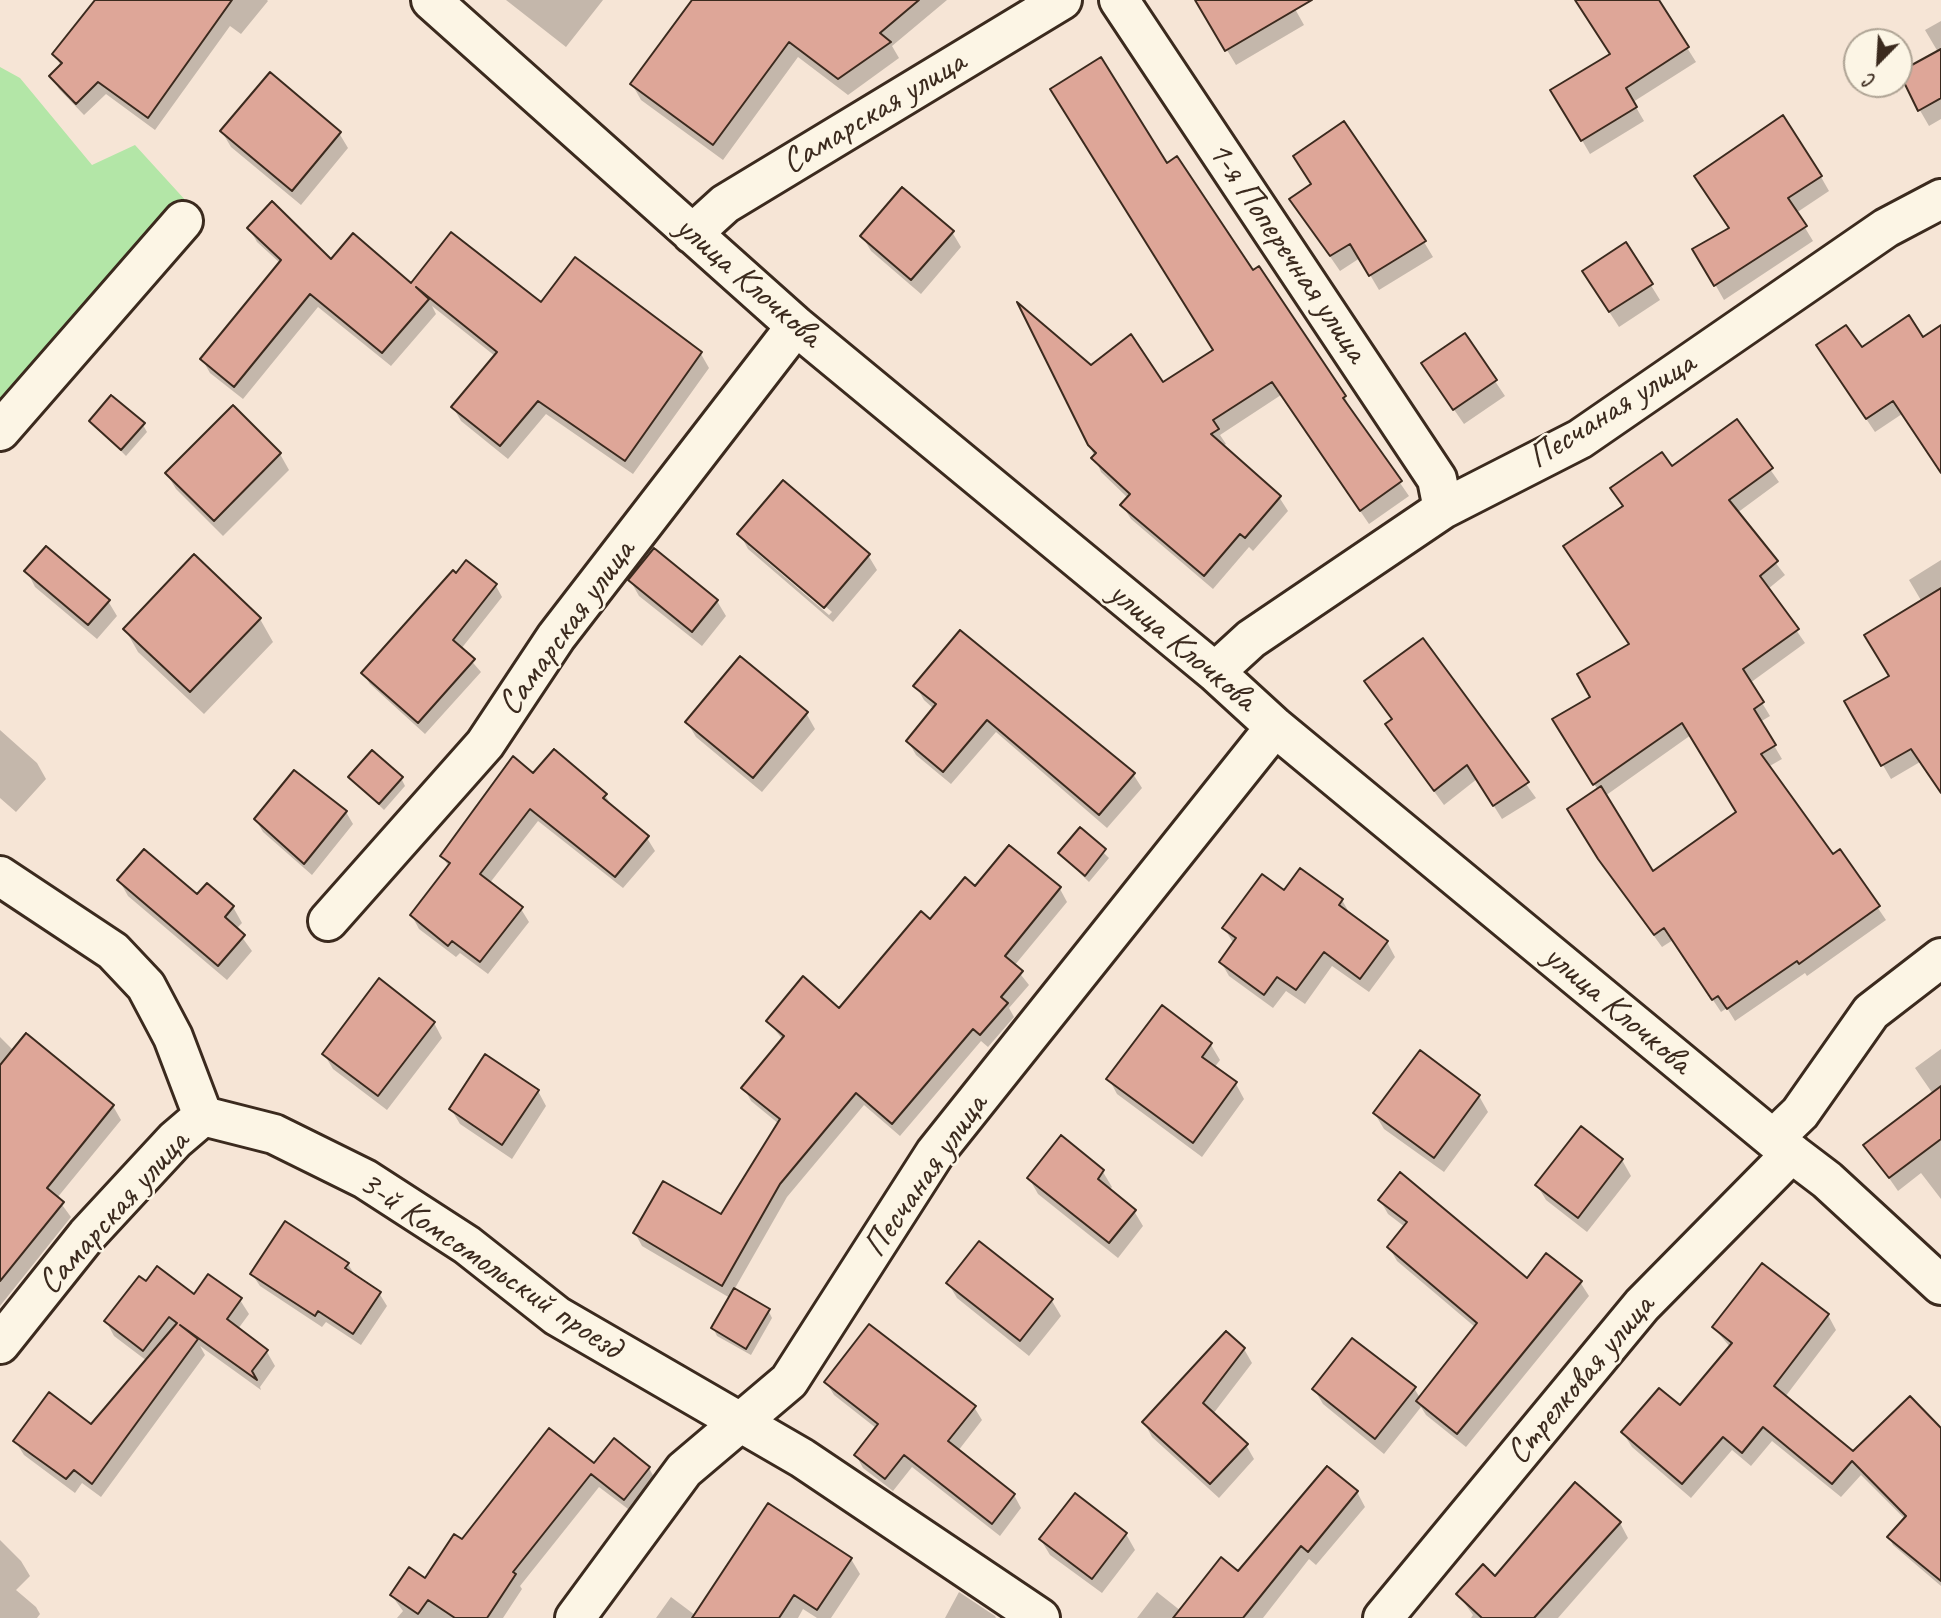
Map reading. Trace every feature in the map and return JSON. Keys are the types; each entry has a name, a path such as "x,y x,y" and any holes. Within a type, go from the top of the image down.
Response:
{"street":[{"name":"улица Клочкова","path":"431,0 796,326 1215,672 1275,727 1782,1146 1827,1180 1941,1285"},
{"name":"Самарская улица","path":"692,234 725,204 1062,0"},
{"name":"1-я Поперечная улица","path":"1119,0 1437,479 1443,509"},
{"name":"Песчаная улица","path":"1215,672 1251,639 1443,509 1580,439 1886,228 1941,199"},
{"path":"0,431 183,221"},
{"name":"Самарская улица","path":"328,921 485,744 556,637 796,326"},
{"name":"Песчаная улица","path":"575,1618 684,1470 789,1381 935,1153 1275,727"},
{"path":"0,876 113,951 146,986 173,1037 203,1116"},
{"name":"Стрелковая улица","path":"1383,1618 1642,1305 1782,1146 1800,1113 1871,1012 1941,958"},
{"name":"Самарская улица","path":"0,1344 87,1235 175,1140 203,1116"},
{"name":"3-й Комсомольский проезд","path":"203,1116 274,1134 365,1179 467,1245 557,1316 802,1458 1040,1618"}],"green space":[{"path":"0,67 20,78 92,165 135,145 187,202 0,418"}],"building":[{"path":"95,0 232,0 148,118 98,82 76,104 49,76 62,63 52,54"},
{"path":"692,0 919,0 880,33 891,42 838,79 789,42 713,145 630,84"},
{"path":"1195,0 1312,0 1225,51"},
{"path":"1575,0 1659,0 1689,47 1626,88 1637,107 1581,141 1550,90 1610,54"},
{"path":"1941,49 1941,98 1918,111 1912,98 1913,64"},
{"path":"1101,57 1167,163 1177,156 1253,270 1259,266 1346,396 1343,398 1402,481 1360,511 1272,382 1213,420 1219,429 1211,434 1281,496 1245,538 1240,534 1204,576 1120,505 1130,494 1091,458 1096,453 1088,445 1017,302 1091,365 1131,334 1163,382 1213,350 1050,89"},
{"path":"270,72 341,132 292,191 220,131"},
{"path":"1783,115 1822,176 1788,198 1807,226 1714,286 1692,249 1729,228 1694,176"},
{"path":"1344,121 1426,241 1369,276 1350,244 1330,256 1289,199 1311,184 1293,156"},
{"path":"902,187 954,231 911,280 860,236"},
{"path":"272,201 331,259 353,233 411,283 451,232 541,302 575,257 702,352 625,461 538,401 500,446 451,407 497,352 416,287 429,299 382,353 310,294 234,387 200,359 281,260 247,228"},
{"path":"1626,242 1653,284 1609,312 1582,271"},
{"path":"1909,315 1923,337 1941,325 1941,473 1893,401 1866,419 1816,345 1846,325 1862,347"},
{"path":"1465,333 1497,380 1453,410 1421,363"},
{"path":"111,395 145,423 121,450 89,421"},
{"path":"233,405 281,453 214,521 165,473"},
{"path":"1737,419 1773,468 1729,500 1778,561 1760,576 1799,629 1743,669 1764,702 1754,709 1776,745 1761,754 1833,854 1840,849 1880,906 1799,964 1797,961 1727,1009 1718,996 1712,1000 1664,928 1654,935 1598,859 1567,809 1601,786 1653,871 1736,812 1682,723 1593,785 1552,719 1590,697 1577,674 1629,644 1563,546 1623,506 1610,488 1662,452 1672,466"},
{"path":"783,480 870,554 824,608 737,534"},
{"path":"46,546 110,600 88,625 24,571"},
{"path":"654,548 718,600 692,632 628,580"},
{"path":"194,554 261,618 190,692 123,629"},
{"path":"466,560 497,584 453,640 475,659 418,723 361,673 453,570 456,573"},
{"path":"1941,588 1941,793 1911,749 1881,766 1844,701 1889,676 1864,635"},
{"path":"960,630 1135,773 1099,815 987,720 943,772 906,741 936,704 913,686"},
{"path":"1423,638 1529,782 1493,806 1467,765 1434,791 1385,724 1392,719 1364,681"},
{"path":"740,656 808,712 753,778 685,722"},
{"path":"554,749 607,794 603,798 649,836 615,877 530,809 480,874 523,907 480,962 452,941 448,946 410,915 450,863 440,856 513,756 533,773"},
{"path":"372,750 403,777 379,804 348,777"},
{"path":"294,770 347,811 304,864 254,819"},
{"path":"1080,827 1106,849 1085,876 1058,853"},
{"path":"1009,845 1061,887 1005,956 1023,971 1001,997 1008,1003 980,1035 973,1029 892,1124 856,1093 780,1184 722,1286 633,1233 663,1181 721,1214 780,1119 741,1088 784,1036 766,1021 803,976 839,1008 921,911 930,919 965,877 975,886"},
{"path":"144,849 197,894 207,883 234,906 225,917 245,935 218,966 117,880"},
{"path":"1300,868 1343,899 1339,905 1388,941 1360,979 1324,952 1296,990 1277,977 1264,995 1219,962 1236,938 1222,928 1262,874 1284,890"},
{"path":"379,978 435,1022 378,1096 322,1054"},
{"path":"1162,1005 1212,1043 1202,1057 1237,1082 1193,1143 1106,1079"},
{"path":"26,1033 114,1105 47,1188 64,1202 0,1281 0,1065"},
{"path":"1420,1050 1480,1095 1434,1158 1373,1113"},
{"path":"485,1054 539,1090 502,1145 449,1109"},
{"path":"1941,1086 1941,1139 1889,1178 1863,1145"},
{"path":"1581,1126 1623,1159 1578,1218 1535,1185"},
{"path":"1061,1135 1104,1170 1098,1179 1136,1210 1109,1243 1027,1178"},
{"path":"1400,1172 1527,1278 1546,1253 1582,1281 1457,1434 1416,1401 1477,1323 1387,1247 1407,1222 1378,1200"},
{"path":"285,1221 349,1263 345,1268 381,1292 353,1334 318,1311 315,1316 250,1274"},
{"path":"979,1241 1053,1299 1020,1341 946,1283"},
{"path":"1762,1263 1829,1314 1774,1386 1853,1451 1910,1396 1941,1428 1941,1581 1887,1537 1906,1516 1852,1461 1832,1484 1763,1427 1742,1453 1723,1437 1682,1484 1621,1432 1659,1388 1680,1405 1732,1343 1712,1327"},
{"path":"157,1266 194,1294 208,1274 242,1298 227,1319 268,1350 252,1371 257,1380 180,1325 198,1339 92,1484 74,1470 66,1479 13,1441 49,1392 91,1424 177,1323 169,1317 143,1351 104,1321 139,1276 146,1281"},
{"path":"734,1288 770,1309 746,1349 711,1328"},
{"path":"869,1324 976,1406 948,1441 1015,1494 992,1524 904,1455 885,1479 854,1455 878,1424 824,1382"},
{"path":"1226,1331 1245,1348 1203,1403 1248,1444 1210,1484 1142,1422"},
{"path":"1352,1338 1416,1387 1375,1439 1312,1389"},
{"path":"549,1428 594,1463 614,1438 650,1467 624,1500 591,1474 513,1572 516,1574 487,1618 455,1618 428,1600 418,1614 390,1595 409,1567 425,1578 454,1534 462,1539"},
{"path":"1327,1466 1358,1491 1308,1552 1301,1546 1243,1618 1173,1618 1221,1557 1238,1571"},
{"path":"1575,1482 1621,1522 1534,1618 1482,1618 1456,1594 1483,1564 1495,1576"},
{"path":"1075,1493 1127,1533 1092,1579 1039,1539"},
{"path":"768,1503 852,1558 817,1610 794,1595 779,1618 692,1618"}]}
